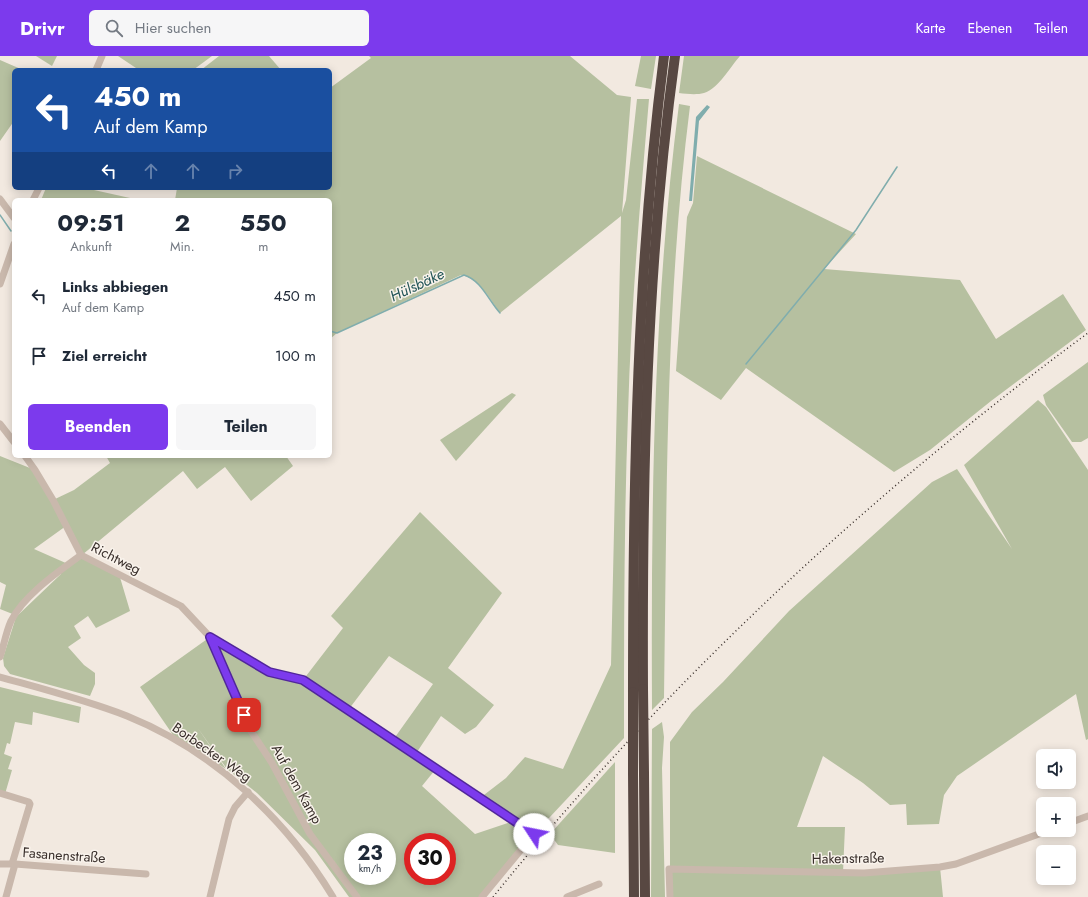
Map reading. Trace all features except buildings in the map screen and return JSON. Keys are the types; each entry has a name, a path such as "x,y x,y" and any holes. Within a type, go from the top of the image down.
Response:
{"highway":[{"path":"634,897 634,506 637,377 647,221 658,102 664,56"},
{"path":"645,897 643,690 644,506 648,369 655,252 667,114 675,56"}],"street":[{"path":"97,68 102,56"},
{"path":"0,199 12,215"},
{"path":"0,284 12,250"},
{"path":"0,424 12,439"},
{"name":"Richtweg","path":"26,458 53,500 81,555 181,606 210,637"},
{"path":"0,657 8,628 15,615 54,575 81,555"},
{"path":"210,637 269,672 303,680 534,834 482,897"},
{"name":"Auf dem Kamp","path":"210,637 249,728 272,763 310,834 357,897"},
{"name":"Borbecker Weg","path":"0,677 93,703 128,717 171,738 194,752 248,792 267,811 298,847 333,897"},
{"path":"210,897 229,819 235,807 248,792"},
{"path":"0,793 29,802 30,804 13,864 0,864"},
{"path":"1076,820 1088,816"},
{"name":"Hakenstraße","path":"670,897 669,869 864,873 940,867 956,864 1036,835"},
{"name":"Fasanenstraße","path":"6,897 13,864 146,874"},
{"path":"567,897 599,884"}],"green space":[{"path":"36,56 57,56 52,66"},
{"path":"118,56 212,56 196,68 136,68"},
{"path":"219,56 269,56 279,68 204,68"},
{"path":"369,56 570,56 617,95 631,97 622,213 626,200 637,99 649,99 636,256 629,374 625,536 624,738 534,834 484,897 349,897 315,850 257,793 227,769 197,727 226,769 173,735 140,687 210,637 269,672 303,680 343,628 331,616 420,512 502,593 448,668 494,705 476,727 465,734 441,716 415,755 393,740 433,684 389,656 349,709 309,685 435,770 422,786 475,834 514,821 480,798 506,778 525,757 563,769 611,665 621,216 500,313 479,285 473,280 461,275 337,333 332,337 332,198 175,198 177,190 332,190 332,87 371,58"},
{"path":"641,56 656,56 651,89 635,86"},
{"path":"684,56 740,56 715,87 704,93 695,94 679,93"},
{"path":"0,60 18,68 12,68 12,124 0,141"},
{"path":"679,104 690,106 676,253 672,328 667,476 664,698 652,710 652,558 655,406 670,179"},
{"path":"697,156 856,234 824,269 960,280 996,339 1063,294 1086,330 991,401 930,450 894,472 746,368 721,400 676,371 687,217 693,203"},
{"path":"45,190 94,190 130,198 42,198"},
{"path":"1088,362 1088,438 1081,442 1072,442 1046,405 1043,395"},
{"path":"512,393 516,395 456,461 440,440"},
{"path":"1038,400 1046,407 1088,470 1088,739 1086,740 1076,694 957,776 944,795 939,824 907,825 906,804 890,805 863,783 823,756 797,827 845,827 843,872 940,867 943,897 670,897 670,742 692,712 723,682 789,611 932,482 957,469 1012,549 964,465"},
{"path":"0,456 35,470 53,500 74,490 110,463 107,458 287,458 293,466 251,501 225,467 197,489 183,471 82,555 119,574 130,611 96,628 88,616 74,626 81,638 68,647 84,665 95,673 95,684 90,696 10,674 4,666 3,658 16,617 61,574 59,571 15,615 0,609 6,585 0,582","holes":["66,526 81,555 68,564 34,549"]},
{"path":"0,687 81,707 79,723 33,712 32,725 15,722 10,744 7,743 4,754 12,757 8,769 12,770 5,794 0,792"},
{"path":"662,722 664,737 662,768 665,897 651,897 652,729"},
{"path":"615,762 615,853 558,845 550,834"}],"water":[{"path":"707,105 710,107 699,121 692,201 689,201 696,117"}],"waterway":[{"path":"746,364 856,230 897,167"},
{"name":"Hülsbäke","path":"0,215 11,231"},
{"name":"Hülsbäke","path":"332,332 337,333 464,275 475,281 480,286 500,313"}],"railway":[{"path":"493,897 559,818 627,742 772,596 848,527 926,460 1006,395 1088,333"}],"route":[{"path":"244,715 210,637 269,672 303,680 534,834"}]}
